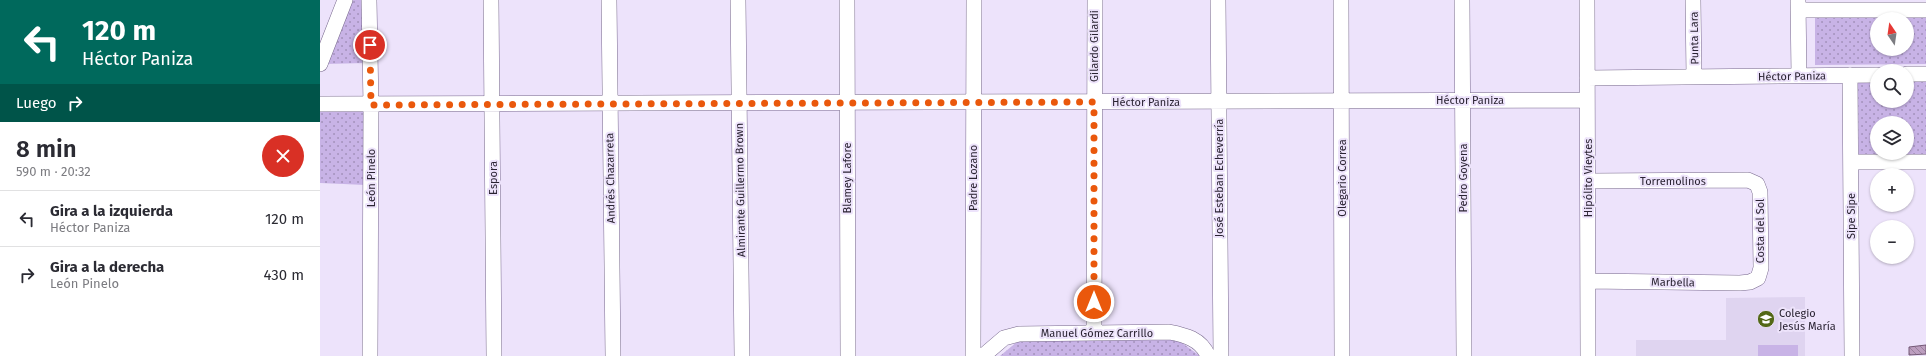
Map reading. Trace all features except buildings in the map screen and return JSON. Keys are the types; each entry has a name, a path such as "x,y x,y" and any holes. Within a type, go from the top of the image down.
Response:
{"street":[{"path":"320,64 345,0"},
{"name":"León Pinelo","path":"369,0 371,105 370,356"},
{"name":"Espora","path":"491,0 494,356"},
{"name":"Andrés Chazarreta","path":"610,0 609,104 613,356"},
{"name":"Almirante Guillermo Brown","path":"738,0 742,356"},
{"name":"Blamey Lafore","path":"847,0 848,356"},
{"name":"Padre Lozano","path":"973,356 974,0"},
{"name":"Gilardo Gilardi","path":"1094,0 1094,333"},
{"name":"José Esteban Echeverría","path":"1218,0 1221,356"},
{"name":"Olegario Correa","path":"1342,0 1342,356"},
{"name":"Pedro Goyena","path":"1462,0 1464,356"},
{"name":"Hipólito Vieytes","path":"1587,0 1588,356"},
{"name":"Punta Lara","path":"1694,0 1694,77"},
{"path":"1799,76 1798,5 1917,7"},
{"path":"1914,74 1926,74"},
{"name":"Sipe Sipe","path":"1850,75 1852,356"},
{"name":"Héctor Paniza","path":"1587,78 1870,75"},
{"name":"Héctor Paniza","path":"320,104 1588,100"},
{"path":"1851,162 1926,162"},
{"name":"Torremolinos","path":"1588,181 1748,180 1757,184"},
{"name":"Costa del Sol","path":"1757,184 1760,192 1761,268 1758,278"},
{"name":"Marbella","path":"1588,281 1740,283 1750,282 1758,278"},
{"name":"Manuel Gómez Carrillo","path":"983,356 1004,338 1019,334 1168,332 1186,335 1199,344 1208,356"}],"shaded area":[{"path":"350,0 363,0 366,63 325,64"},
{"path":"1914,15 1926,15 1926,64 1815,65 1815,16 1870,16 1870,56 1914,56"},
{"path":"1926,81 1926,154 1914,154 1914,116 1870,116 1870,156 1859,156 1858,83 1870,82 1870,108 1914,108 1914,82"},
{"path":"320,111 364,111 366,185 320,183"},
{"name":"Colegio Jesús María","path":"1805,297 1805,356 1636,356 1636,340 1726,340 1726,298"},
{"path":"1178,340 1200,356 1000,356 1018,341"},
{"path":"1758,345 1798,345 1798,356 1758,356"}],"place":[{"name":"Colegio Jesús María","path":"1766,319"}],"route":[{"path":"370,45 371,105 1094,102 1094,302"}]}
